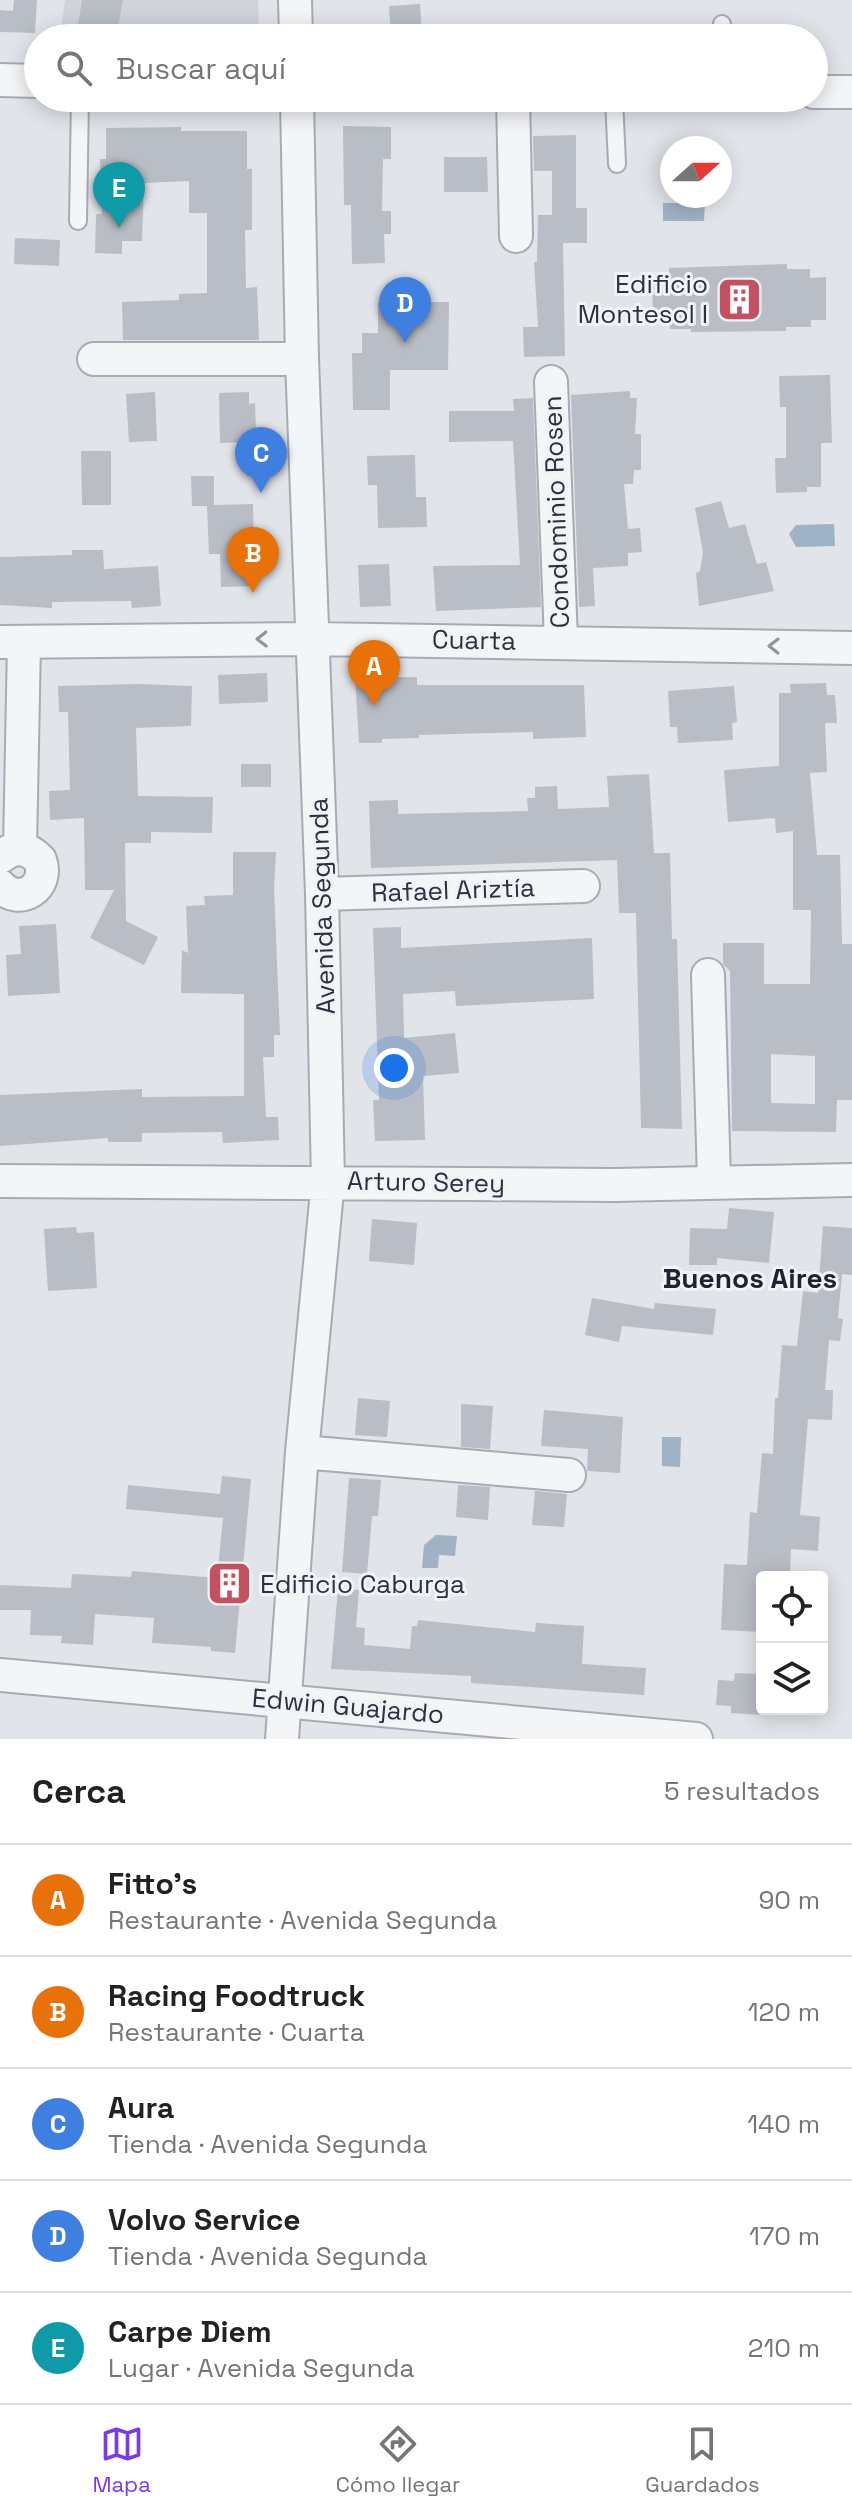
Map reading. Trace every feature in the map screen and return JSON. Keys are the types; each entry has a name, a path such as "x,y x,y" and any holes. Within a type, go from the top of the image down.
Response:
{"street":[{"path":"295,0 296,24"},
{"path":"0,80 24,81"},
{"path":"828,92 852,92"},
{"name":"Avenida Segunda","path":"282,1739 302,1452 328,1181 297,112"},
{"path":"513,112 516,236"},
{"path":"94,359 302,359"},
{"name":"Condominio Rosen","path":"551,382 561,641"},
{"name":"Cuarta","path":"12,642 314,639 852,648"},
{"path":"0,886 6,892 22,896 40,883 40,860 10,853 12,642"},
{"name":"Rafael Ariztía","path":"322,894 583,886"},
{"path":"708,975 714,1180"},
{"name":"Arturo Serey","path":"0,1181 615,1185 714,1180 852,1180"},
{"path":"302,1452 569,1475"},
{"name":"Edwin Guajardo","path":"0,1675 696,1739"}],"lane":[{"path":"78,221 80,112"},
{"path":"615,112 617,164"}],"shaded area":[{"path":"65,0 258,0 259,24 62,24"}],"water":[{"path":"663,208 705,208 704,221 663,221"},
{"path":"834,524 835,546 796,547 789,534 796,525"},
{"path":"662,1437 681,1437 680,1467 662,1466"},
{"path":"436,1535 457,1536 455,1556 439,1555 438,1568 422,1568 424,1545"}],"building":[{"path":"14,0 37,0 36,24 24,24 24,33 0,32 0,10 13,11"},
{"path":"82,0 123,0 119,24 78,24"},
{"path":"420,4 421,24 390,24 389,6"},
{"path":"343,126 391,127 391,159 383,159 382,211 391,211 391,234 384,234 385,263 352,264 351,205 344,205"},
{"path":"181,127 181,131 247,131 247,169 252,169 252,230 245,230 246,288 257,287 259,340 123,340 122,302 179,300 179,294 207,293 207,213 189,213 189,181 144,183 142,241 122,241 122,254 95,253 96,214 102,214 100,159 106,159 106,128"},
{"path":"576,135 576,208 587,208 587,243 563,243 565,356 524,357 523,327 538,327 534,262 537,262 538,215 552,215 552,171 534,171 533,136"},
{"path":"444,157 487,157 488,192 444,192"},
{"path":"15,238 60,240 59,266 14,264"},
{"name":"Edificio Montesol I","path":"787,264 787,269 810,269 810,278 826,277 826,320 811,320 811,327 786,327 786,331 691,332 691,329 670,329 669,320 653,320 652,276 669,277 669,268"},
{"path":"378,302 449,302 448,370 390,370 390,410 353,410 352,353 362,353 362,333 378,333"},
{"path":"830,375 832,443 821,443 821,487 807,487 807,492 776,493 775,458 786,458 786,407 780,407 779,376"},
{"path":"630,391 630,398 637,398 635,434 641,434 641,470 634,470 633,484 624,484 628,529 640,528 642,552 628,553 628,566 593,568 595,606 579,607 571,395"},
{"path":"155,392 157,441 129,442 126,394"},
{"path":"249,392 249,404 255,403 256,434 251,434 251,442 220,443 219,393"},
{"path":"533,398 541,607 436,611 433,566 520,565 513,441 449,442 449,411 514,411 513,399"},
{"path":"81,451 111,451 111,505 82,505"},
{"path":"415,455 416,497 426,497 427,527 378,528 377,485 368,485 367,456"},
{"path":"191,476 214,476 214,505 253,504 255,586 221,587 220,554 209,554 207,506 192,506"},
{"path":"721,501 729,528 745,524 757,564 766,562 774,591 699,606 696,573 700,571 703,552 695,508"},
{"path":"72,550 103,550 104,569 158,566 161,606 132,608 131,601 52,602 52,608 0,605 0,557 72,555"},
{"path":"389,564 391,606 360,607 358,565"},
{"path":"267,673 268,702 219,704 218,675"},
{"path":"355,677 417,677 417,685 584,685 586,737 533,739 533,732 419,735 419,738 382,739 382,743 359,743"},
{"path":"826,683 827,695 835,695 837,723 825,723 827,772 810,773 817,855 840,855 842,944 852,944 852,1100 837,1100 836,1132 732,1131 730,971 723,964 723,943 764,943 764,984 810,984 811,910 793,910 793,831 776,833 775,818 728,822 724,770 779,766 779,693 791,693 790,684","holes":["771,1054 815,1056 815,1104 771,1103"]},
{"path":"58,686 192,686 191,726 136,728 138,796 213,797 212,833 151,832 151,843 125,843 126,921 158,937 144,965 90,938 114,890 85,890 84,818 50,820 49,791 70,790 68,712 59,712"},
{"path":"734,686 737,722 732,723 733,740 678,743 677,727 670,727 668,691"},
{"path":"241,764 271,764 271,787 241,787"},
{"path":"649,774 654,853 670,853 672,939 677,939 682,1129 641,1128 636,913 619,913 617,860 371,868 369,801 398,800 398,814 528,811 527,798 535,798 535,787 557,786 558,809 609,807 607,776"},
{"path":"233,852 276,852 274,888 280,1035 274,1035 274,1057 263,1057 266,1117 278,1117 279,1140 223,1143 222,1132 142,1133 142,1142 108,1142 108,1138 0,1146 0,1095 142,1089 142,1097 244,1096 244,994 181,993 182,950 188,953 186,906 205,905 204,896 233,895"},
{"path":"56,924 60,993 8,996 6,955 21,954 19,926"},
{"path":"401,927 401,948 592,938 594,999 456,1006 455,991 403,994 404,1038 455,1033 459,1073 423,1076 425,1140 375,1141 373,1100 379,1100 373,928"},
{"path":"729,1208 774,1212 769,1263 717,1258 717,1265 689,1265 690,1228 727,1229"},
{"path":"372,1219 417,1223 414,1265 369,1261"},
{"path":"823,1226 852,1228 852,1275 842,1274 838,1318 843,1319 840,1341 829,1340 825,1390 833,1390 832,1420 808,1419 800,1515 820,1517 818,1551 791,1549 790,1571 756,1571 756,1632 721,1630 724,1564 747,1565 750,1512 757,1513 762,1453 773,1454 775,1398 778,1398 782,1345 797,1346 803,1291 818,1293"},
{"path":"76,1227 77,1233 94,1232 97,1288 48,1291 44,1229"},
{"path":"592,1298 654,1309 655,1303 716,1309 713,1335 622,1326 619,1342 585,1335"},
{"path":"358,1398 390,1401 387,1437 355,1435"},
{"path":"461,1404 493,1406 490,1449 461,1447"},
{"path":"544,1410 623,1417 620,1473 587,1471 588,1449 541,1446"},
{"path":"222,1476 251,1479 235,1653 211,1651 211,1647 152,1643 154,1618 95,1614 93,1645 61,1643 62,1636 30,1635 31,1610 0,1610 0,1585 71,1588 72,1574 131,1577 132,1571 217,1578 223,1518 126,1509 128,1485 220,1494"},
{"path":"349,1478 381,1480 378,1516 372,1516 367,1574 342,1572"},
{"path":"458,1485 490,1487 488,1520 456,1517"},
{"path":"535,1491 567,1494 564,1527 532,1525"},
{"path":"338,1589 359,1590 356,1627 365,1628 364,1645 410,1649 412,1626 417,1626 418,1620 535,1632 536,1623 584,1626 582,1664 646,1668 644,1695 471,1683 471,1676 331,1669"},
{"path":"735,1673 756,1674 756,1715 731,1713 731,1706 716,1705 718,1680 734,1681"}],"place":[{"name":"Carpe Diem","path":"119,228"},
{"name":"Edificio Montesol I","path":"739,299"},
{"name":"Volvo Service","path":"405,343"},
{"name":"Aura","path":"261,493"},
{"name":"Racing Foodtruck","path":"253,593"},
{"name":"Fitto's","path":"374,706"},
{"name":"Edificio Caburga","path":"229,1584"}],"district":[{"name":"Buenos Aires","path":"750,1278"}]}
